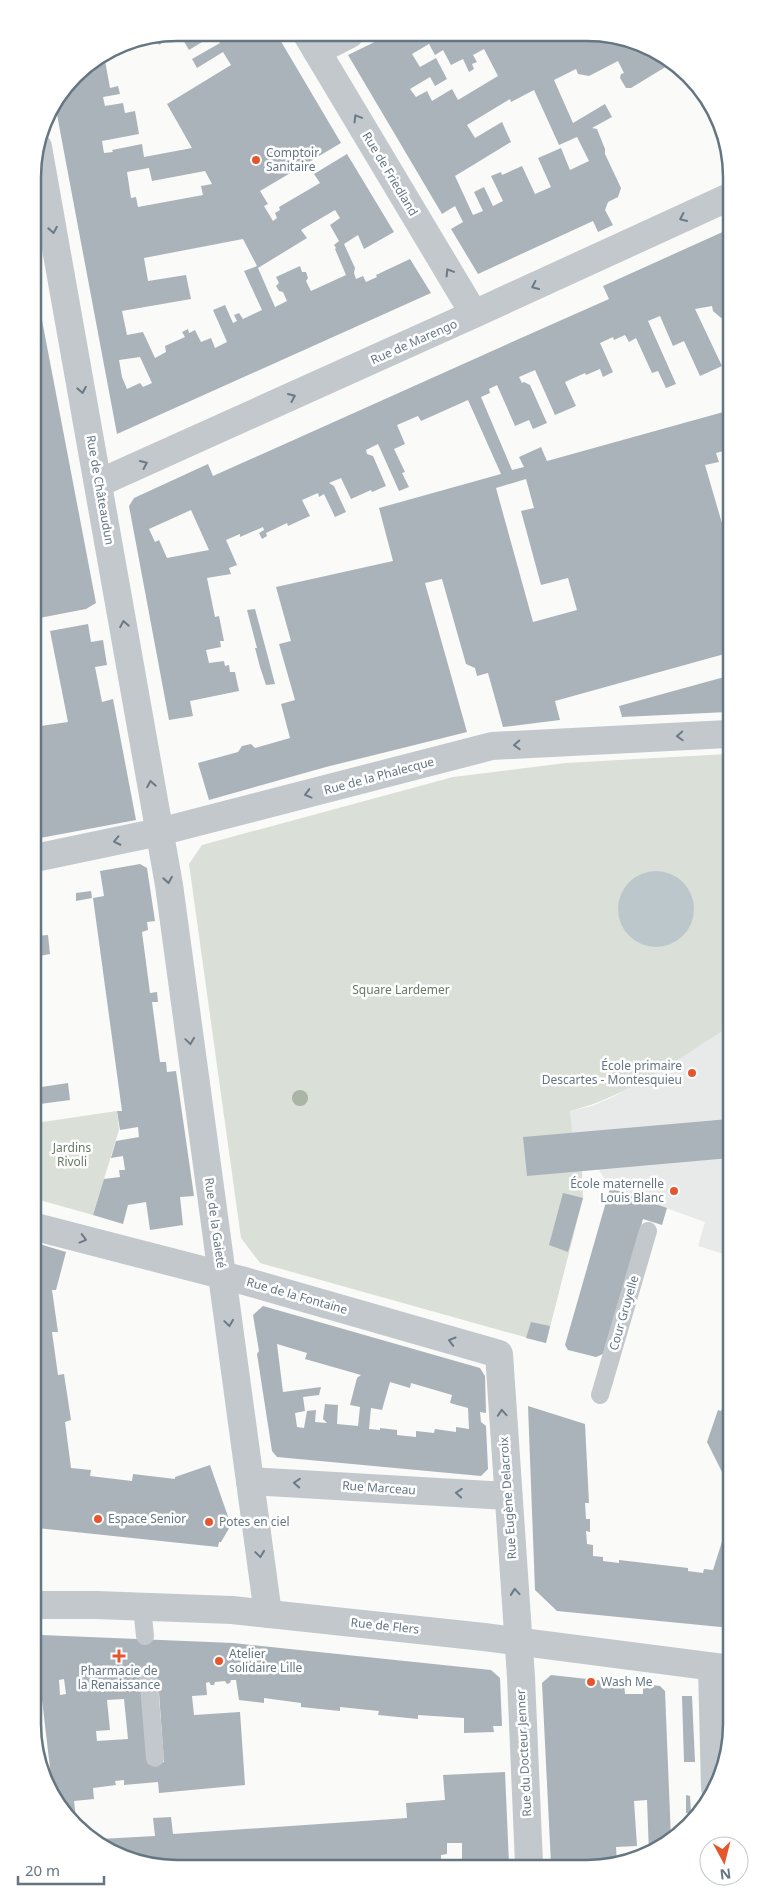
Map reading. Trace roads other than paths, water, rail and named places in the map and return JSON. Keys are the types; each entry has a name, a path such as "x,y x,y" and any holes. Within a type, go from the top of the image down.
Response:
{"street":[{"name":"Rue de Friedland","path":"312,42 474,314"},
{"name":"Rue de Châteaudun","path":"42,169 99,483 159,832"},
{"name":"Rue de Marengo","path":"99,483 723,200"},
{"name":"Rue de la Phalecque","path":"42,857 159,832 492,746 723,734"},
{"name":"Rue de la Gaieté","path":"159,832 169,885 268,1614"},
{"name":"Rue de la Fontaine","path":"41,1228 223,1275 498,1354"},
{"name":"Rue Eugène Delacroix","path":"498,1354 518,1641"},
{"name":"Rue Marceau","path":"250,1481 508,1496"},
{"name":"Rue de Flers","path":"41,1605 142,1607 268,1614 518,1641 721,1668"},
{"name":"Rue du Docteur Jenner","path":"518,1641 529,1860"},
{"path":"716,1764 721,1668"}],"lane":[{"name":"Cour Gruyelle","path":"600,1395 648,1231"},
{"path":"142,1607 145,1636"},
{"path":"148,1674 155,1758"}],"place":[{"name":"Comptoir Sanitaire","path":"256,160"},
{"name":"École primaire Descartes - Montesquieu","path":"692,1073"},
{"name":"École maternelle Louis Blanc","path":"674,1191"},
{"name":"Espace Senior","path":"98,1519"},
{"name":"Potes en ciel","path":"209,1522"},
{"name":"Pharmacie de la Renaissance","path":"119,1656"},
{"name":"Atelier solidaire Lille","path":"219,1661"},
{"name":"Wash Me","path":"591,1682"}],"park label":[{"name":"Square Lardemer","path":"401,990"},
{"name":"Jardins Rivoli","path":"72,1155"}]}
